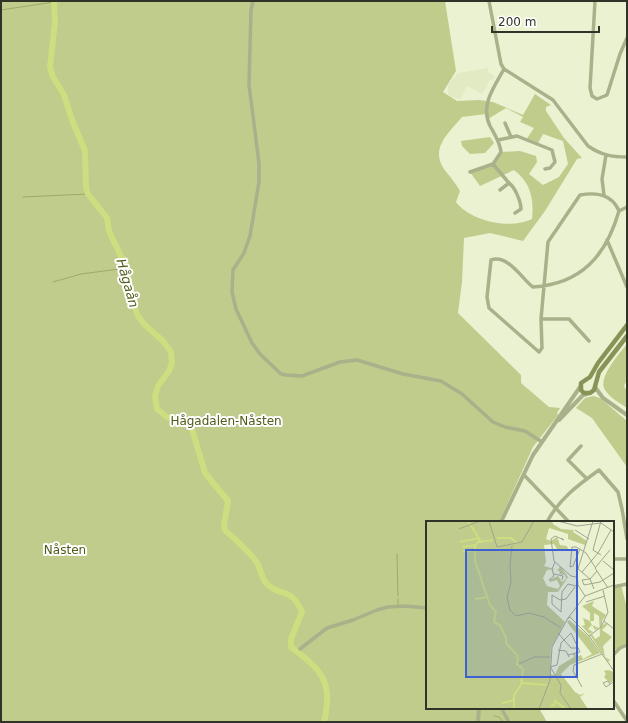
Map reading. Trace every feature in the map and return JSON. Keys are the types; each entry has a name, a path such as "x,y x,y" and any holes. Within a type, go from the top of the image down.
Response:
{"main road":[{"path":"627,325 598,363 590,377 580,386 582,391 589,394 595,385 599,372 627,336"},
{"path":"585,380 590,380 595,385"}],"street":[{"path":"253,1 251,10 249,85 259,163 259,182 250,236 244,253 233,270 232,292 236,309 252,343 260,354 281,374 286,376 302,376 340,362 357,360 403,374 441,381 462,394 493,422 505,427 525,431 542,442"},
{"path":"489,1 501,64 504,69 552,98 588,146 606,156 627,158"},
{"path":"595,1 590,92 597,99 607,95 620,54 627,38"},
{"path":"470,172 493,164 501,152 498,140 490,125 486,102 504,69"},
{"path":"505,123 511,137"},
{"path":"498,140 511,137 521,138 552,150 555,162 550,168 545,169"},
{"path":"604,195 602,179 606,156"},
{"path":"493,164 515,189 521,206 521,209 515,213"},
{"path":"500,190 509,183"},
{"path":"604,195 580,195 548,242 545,286 541,319 542,348 539,352 489,308 487,304 491,260 494,258 511,265 533,287 545,286 559,283 574,276 592,261 607,240 619,211 616,203 604,195"},
{"path":"619,211 627,208"},
{"path":"607,240 627,287"},
{"path":"541,319 569,319 589,340"},
{"path":"595,385 603,398"},
{"path":"501,521 533,455 580,386"},
{"path":"552,428 582,395 589,394 603,398 627,415"},
{"path":"581,446 568,460 587,479"},
{"path":"548,521 555,507 570,492 599,470 618,492 627,539"},
{"path":"524,475 568,521"},
{"path":"614,559 627,559"},
{"path":"614,588 627,584"},
{"path":"300,649 327,628 353,620 377,610 388,607 405,606 426,608"},
{"path":"614,654 627,644"},
{"path":"614,702 627,721"},
{"path":"478,722 480,709"},
{"path":"502,709 509,722"}],"shaded area":[{"path":"488,68 489,73 495,76 493,80 490,80 482,94 467,86 460,100 448,95 448,85 458,73"}],"green space":[{"name":"Hågadalen-Nåsten","path":"1,1 445,1 456,71 443,92 457,101 479,100 493,102 523,115 535,94 551,105 546,107 546,111 564,138 582,158 577,159 545,211 523,241 490,233 464,238 462,282 458,313 521,375 521,383 549,407 560,408 557,413 558,415 533,447 499,521 426,521 426,709 540,709 547,722 1,722","holes":["506,108 523,117 520,122 534,128 526,140 537,145 543,134 563,141 568,164 559,177 543,185 529,174 537,162 536,156 520,151 501,152 493,164 470,172 480,186 514,170 520,175 528,186 532,198 532,219 513,224 491,222 481,219 462,209 456,202 460,191 442,165 439,157 439,150 442,143 462,117 486,114 488,119"]},
{"path":"490,137 494,143 485,153 470,154 462,146 461,141"},
{"path":"627,344 627,380 624,386 627,392 627,408 615,400 605,390 603,385 610,366"},
{"path":"593,396 600,398 627,421 627,467 592,418 576,408 585,398"},
{"path":"621,585 627,608 627,643 614,650 615,606 614,587"}],"waterway":[{"name":"Hågaån","path":"54,1 55,22 50,67 53,77 64,95 72,120 85,151 86,187 88,194 107,218 109,231 127,269 132,301 138,316 145,325 163,341 171,352 172,363 169,371 158,386 155,396 157,409 167,417 186,423 192,429 205,473 228,501 224,525 225,530 254,559 266,583 271,588 289,595 298,604 302,612 291,639 291,647 317,670 326,686 327,708 324,722"},
{"path":"1,10 54,2"},
{"path":"23,197 88,194"},
{"path":"53,282 81,274 127,268"},
{"path":"397,554 398,596"},
{"path":"398,599 398,604"},
{"path":"494,716 499,717 503,722"}],"park label":[{"name":"Nåsten","path":"65,550"}]}
